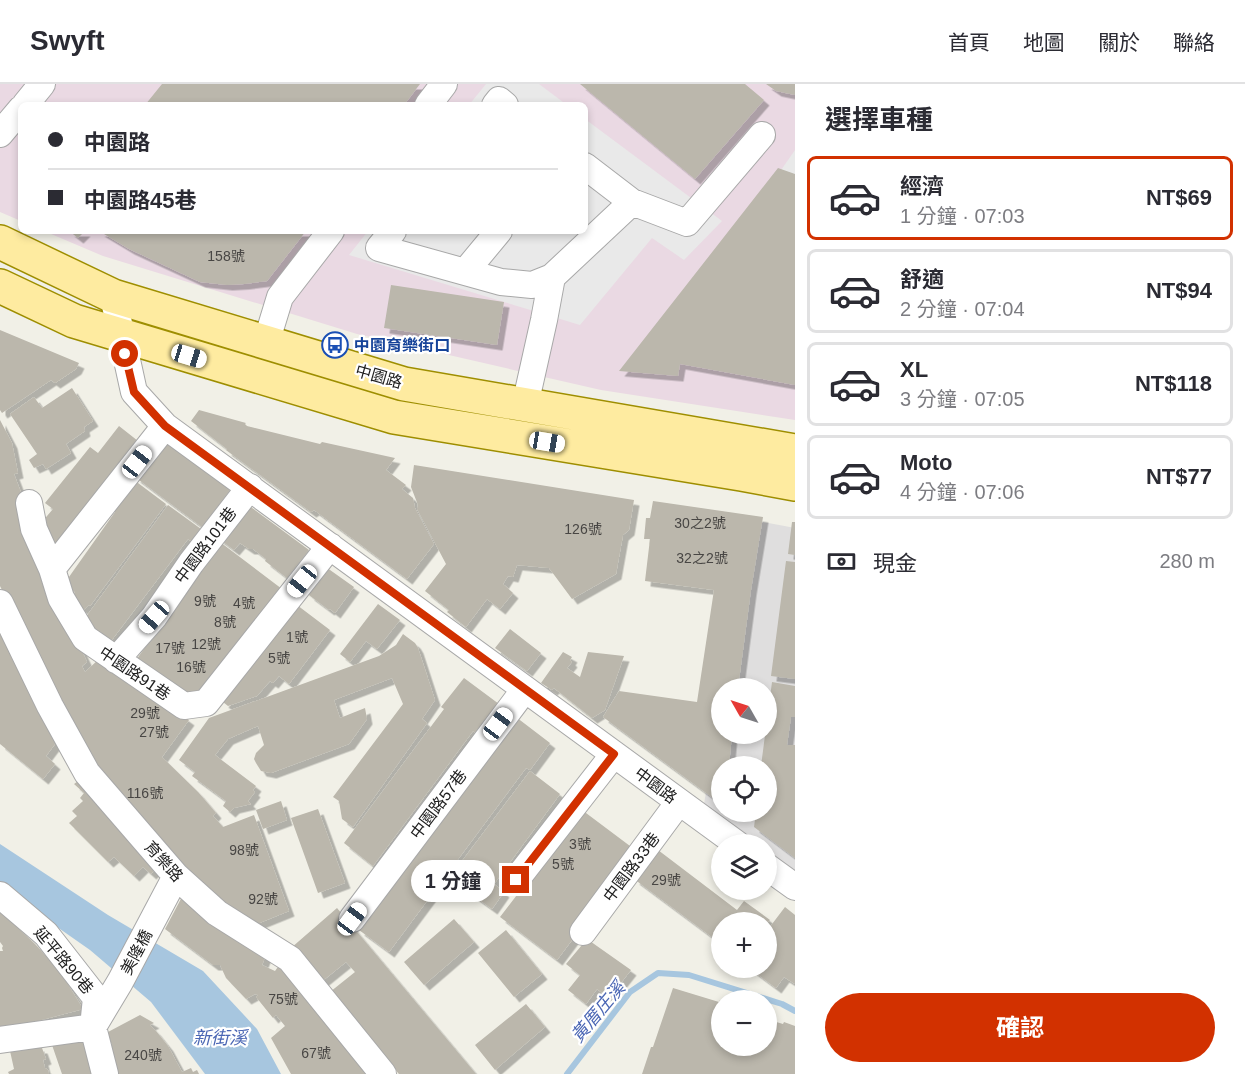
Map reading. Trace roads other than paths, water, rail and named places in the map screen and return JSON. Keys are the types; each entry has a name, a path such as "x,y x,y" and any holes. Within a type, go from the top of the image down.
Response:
{"main road":[{"name":"中園路","path":"0,242 113,296 404,384 795,451"},
{"path":"0,286 74,321 394,417 795,484"}],"street":[{"path":"27,102 42,84"},
{"path":"430,102 444,84"},
{"path":"0,135 18,113"},
{"path":"588,168 632,202 687,223 762,135"},
{"path":"391,234 379,248 501,282 532,285 552,277 632,202"},
{"path":"266,343 280,297 329,234"},
{"path":"465,272 497,234"},
{"path":"525,405 552,277"},
{"name":"中園路","path":"113,296 134,392 165,426 723,834"},
{"path":"52,569 165,426"},
{"name":"中園路101巷","path":"116,660 154,617 191,563 250,487"},
{"name":"中園路91巷","path":"29,503 34,530 52,569 61,598 85,638 184,706 206,703 330,546"},
{"name":"育樂路","path":"0,603 50,706 87,773 176,876 217,913 290,959 383,1074"},
{"name":"中園路57巷","path":"352,919 525,689"},
{"path":"516,880 614,754"},
{"name":"中園路33巷","path":"583,932 679,802"},
{"path":"777,874 795,887"},
{"name":"美隆橋","path":"93,1027 120,982 176,876"},
{"name":"延平路90巷","path":"0,895 46,934 96,998 93,1027 105,1074"},
{"path":"0,1040 93,1027"}],"water":[{"name":"新街溪","path":"0,844 108,915 203,971 257,1029 281,1074 205,1074 151,1002 90,950 0,887"}],"waterway":[{"name":"黃厝庄溪","path":"567,1074 630,992 658,973 689,975 782,1004 795,1011"}],"place":[{"name":"中園育樂街口","path":"335,345"}]}
